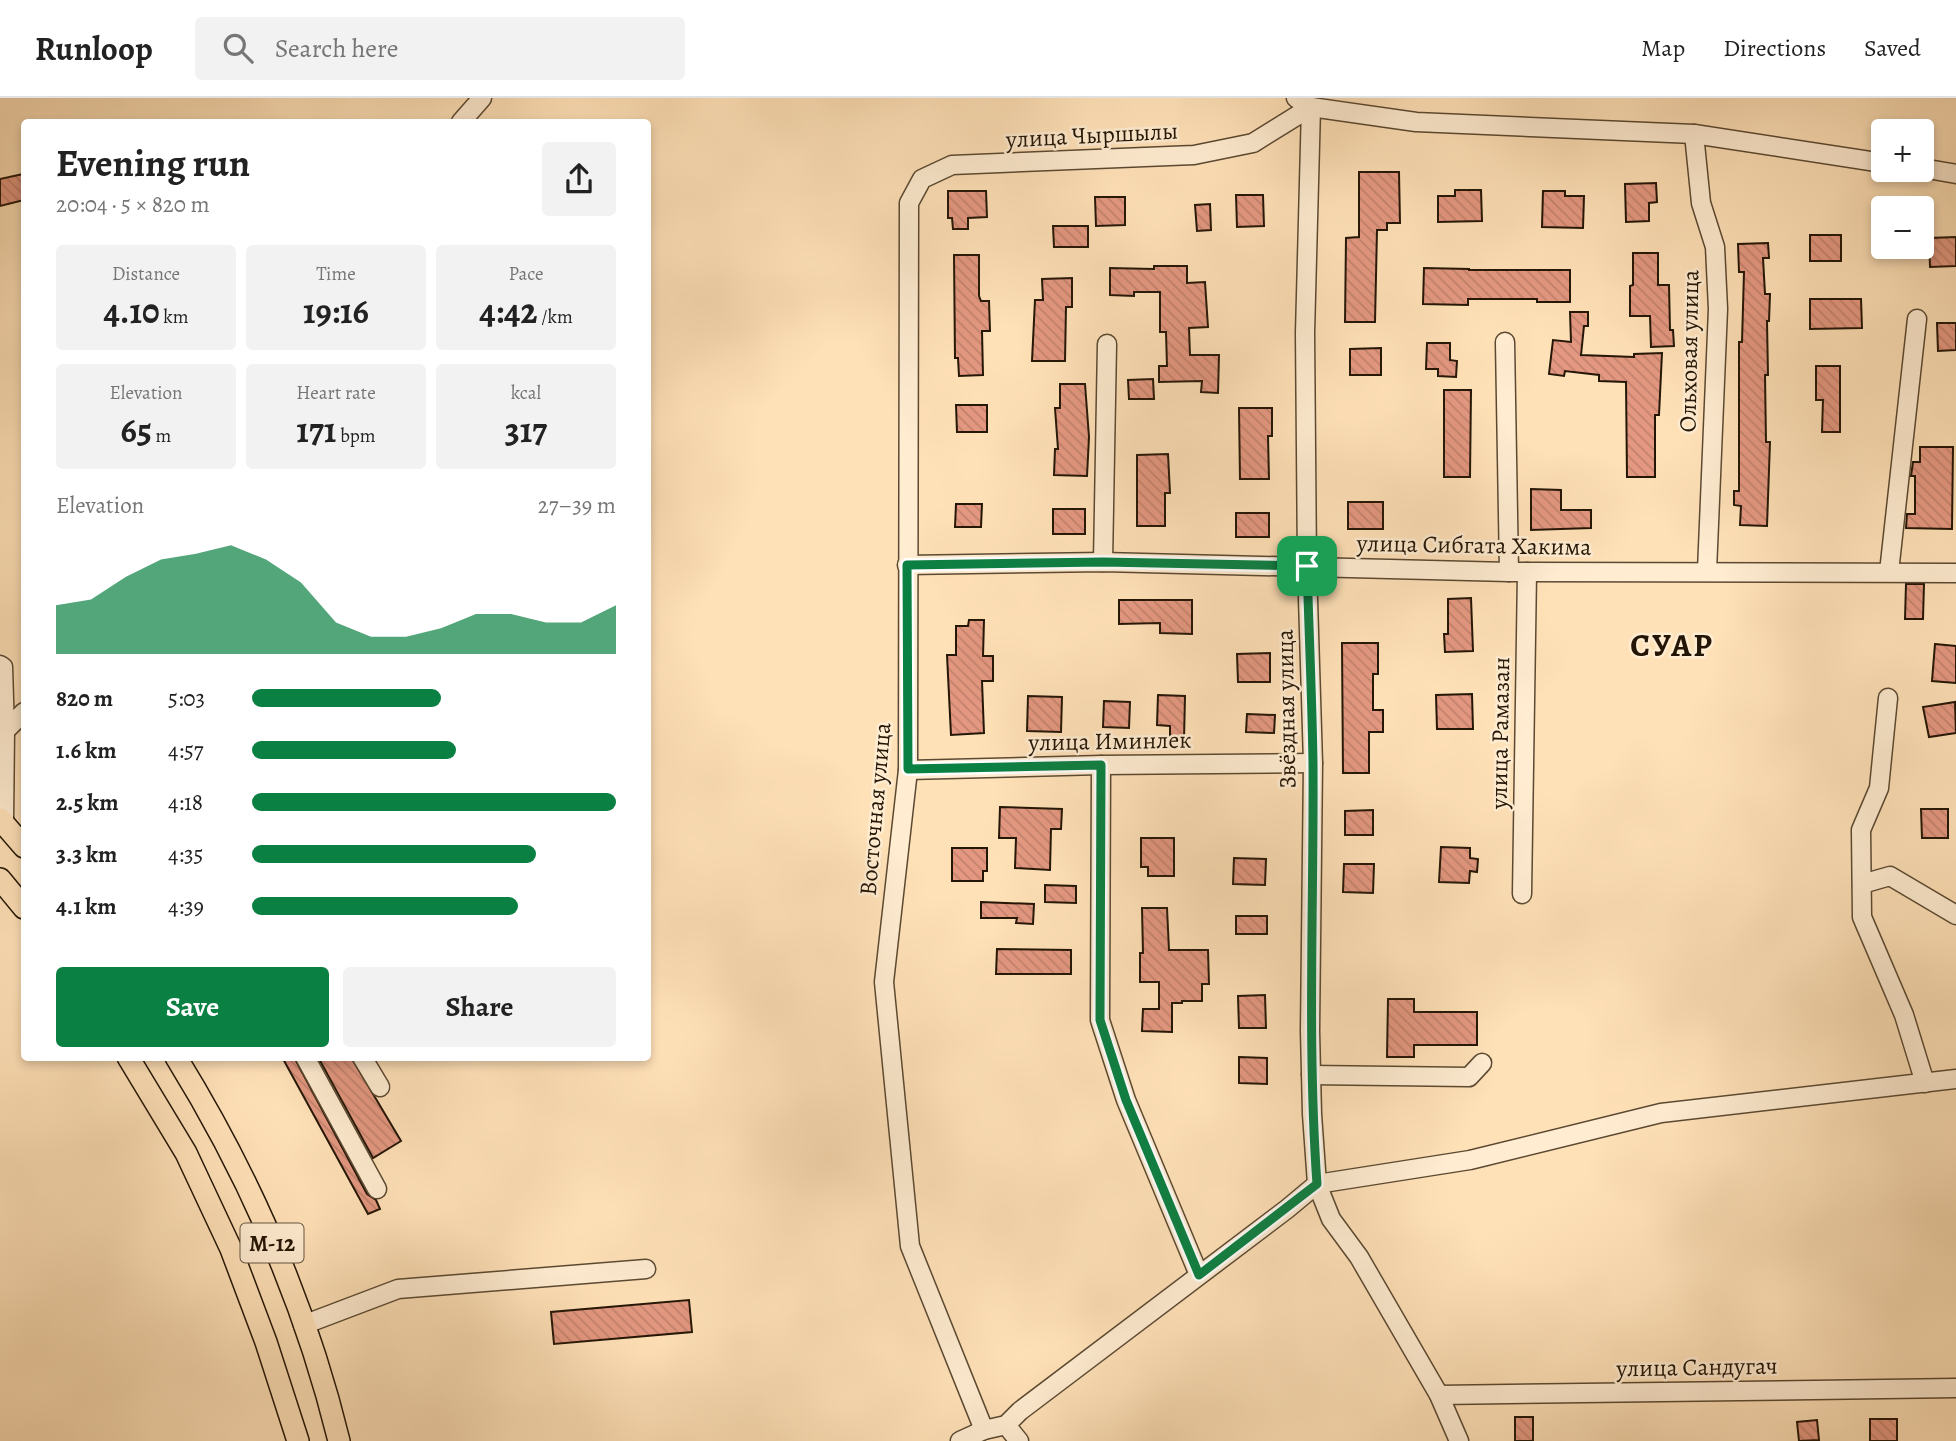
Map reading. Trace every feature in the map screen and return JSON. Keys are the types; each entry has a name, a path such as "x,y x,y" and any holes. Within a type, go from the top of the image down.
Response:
{"main road":[{"path":"2,821 21,843"},
{"path":"0,879 21,904"},
{"name":"М-12","path":"130,1061 186,1153 231,1249 266,1342 296,1437"},
{"name":"М-12","path":"178,1061 230,1153 270,1237 303,1325 340,1441"}],"street":[{"path":"464,119 482,98"},
{"path":"1304,103 1416,122 1694,134 1871,161"},
{"name":"улица Чыршылы","path":"922,179 952,165 1194,155 1254,143 1304,103"},
{"name":"Звёздная улица","path":"1304,103 1307,566 1313,763 1311,1075 1317,1184 1331,1219 1359,1257 1439,1395 1459,1441"},
{"name":"Ольховая улица","path":"1694,134 1702,203 1715,247 1718,309 1707,571"},
{"path":"1934,170 1956,173"},
{"name":"Восточная улица","path":"922,179 909,203 908,769 884,982 910,1247 985,1430"},
{"path":"1889,572 1917,319"},
{"path":"1505,342 1509,572"},
{"path":"1103,562 1107,344"},
{"name":"улица Сибгата Хакима","path":"907,565 1103,562 1509,572 1956,573"},
{"name":"улица Рамазан","path":"1522,894 1527,572"},
{"path":"0,665 3,667 5,731 2,821"},
{"path":"1888,698 1879,788 1861,830 1862,917 1905,1015 1925,1083"},
{"path":"5,731 21,715"},
{"name":"улица Иминлек","path":"908,769 1313,763"},
{"path":"1101,765 1100,1020 1126,1100 1199,1275"},
{"path":"1862,884 1890,876 1956,915"},
{"path":"307,1061 377,1189"},
{"path":"364,1061 380,1087"},
{"path":"1311,1075 1469,1077 1482,1063"},
{"path":"960,1441 1006,1424 1020,1410 1317,1184 1470,1160 1661,1113 1956,1079"},
{"path":"303,1325 398,1289 646,1269"},
{"name":"улица Сандугач","path":"1439,1395 1956,1388"},
{"path":"1006,1424 1018,1441"}],"building":[{"path":"1359,172 1399,172 1400,223 1387,223 1387,230 1377,230 1375,322 1345,322 1346,238 1359,237"},
{"path":"21,174 21,201 0,206 0,179"},
{"path":"1656,183 1657,202 1649,203 1649,221 1626,222 1625,184"},
{"path":"1455,190 1481,190 1482,221 1438,222 1438,196 1455,196"},
{"path":"948,191 986,191 987,217 968,218 968,229 953,229 952,218 948,218"},
{"path":"1543,191 1565,191 1565,196 1584,196 1583,228 1542,227"},
{"path":"1236,195 1263,195 1264,226 1237,227"},
{"path":"1095,197 1125,197 1125,225 1096,226"},
{"path":"1210,204 1211,230 1197,231 1195,205"},
{"path":"1053,226 1088,226 1088,247 1054,247"},
{"path":"1810,235 1841,235 1841,261 1810,261"},
{"path":"1956,237 1956,266 1930,267 1930,259 1934,259 1934,238"},
{"path":"1768,243 1769,258 1763,258 1765,294 1770,294 1767,321 1768,375 1765,375 1766,442 1770,442 1767,526 1740,525 1741,506 1734,505 1734,491 1739,491 1739,342 1742,342 1744,272 1739,272 1738,244"},
{"path":"1633,253 1658,253 1658,285 1669,285 1670,330 1673,330 1674,346 1651,347 1650,316 1630,316"},
{"path":"954,255 979,255 979,296 981,301 989,301 990,331 982,331 983,375 959,376 958,358 955,358"},
{"path":"1154,266 1187,266 1187,283 1205,282 1208,327 1189,328 1190,355 1219,355 1218,393 1201,392 1202,381 1159,382 1159,366 1167,366 1166,332 1160,332 1160,292 1134,292 1134,296 1110,295 1110,268 1154,269"},
{"path":"1424,268 1570,270 1570,302 1468,299 1468,305 1423,304"},
{"path":"1072,278 1072,307 1066,307 1065,361 1032,361 1035,300 1043,300 1042,279"},
{"path":"1810,299 1861,299 1862,328 1810,329"},
{"path":"1570,312 1588,312 1588,326 1584,326 1581,355 1634,357 1634,354 1662,353 1659,415 1655,415 1655,477 1627,477 1626,382 1599,381 1599,375 1565,371 1564,376 1549,374 1553,340 1571,342"},
{"path":"1937,323 1956,323 1956,350 1938,351"},
{"path":"1427,343 1450,343 1450,360 1457,361 1456,377 1438,376 1438,369 1426,369"},
{"path":"1381,348 1381,375 1350,375 1350,349"},
{"path":"1816,366 1840,366 1840,432 1822,432 1823,400 1816,400"},
{"path":"1153,379 1154,399 1129,399 1128,380"},
{"path":"1060,384 1085,384 1089,437 1087,476 1054,475 1055,449 1058,449 1055,408 1060,408"},
{"path":"1444,390 1471,390 1470,477 1444,477"},
{"path":"956,405 987,405 987,432 957,432"},
{"path":"1239,408 1272,408 1272,436 1268,436 1269,479 1240,479"},
{"path":"1920,447 1953,447 1952,529 1906,528 1907,514 1915,514 1915,476 1911,476 1913,462 1920,462"},
{"path":"1168,454 1170,493 1165,493 1165,526 1137,526 1137,455"},
{"path":"1531,489 1561,490 1561,510 1591,510 1591,528 1531,530"},
{"path":"1348,502 1383,502 1383,529 1348,529"},
{"path":"956,504 982,504 981,527 955,527"},
{"path":"1053,509 1085,509 1085,534 1053,534"},
{"path":"1236,513 1269,513 1269,537 1236,537"},
{"path":"1906,584 1924,584 1923,619 1905,619"},
{"path":"1471,598 1473,651 1445,652 1448,599"},
{"path":"1119,600 1192,600 1192,634 1160,633 1160,623 1119,624"},
{"path":"969,620 984,620 983,656 993,656 993,681 982,681 984,733 951,735 947,655 956,655 956,626 968,626"},
{"path":"1342,643 1378,643 1378,674 1373,674 1373,710 1383,710 1383,732 1369,732 1369,773 1343,773"},
{"path":"1935,644 1956,646 1956,683 1932,681"},
{"path":"1270,653 1270,682 1238,682 1237,654"},
{"path":"1472,694 1473,729 1437,729 1436,695"},
{"path":"1158,695 1185,696 1184,740 1170,739 1170,726 1157,725"},
{"path":"1028,696 1062,697 1061,732 1027,731"},
{"path":"1104,701 1130,702 1129,728 1103,727"},
{"path":"1955,702 1956,733 1929,737 1923,707"},
{"path":"1247,714 1275,715 1274,733 1246,732"},
{"path":"1000,807 1062,809 1061,829 1051,829 1050,870 1015,868 1016,838 999,838"},
{"path":"1921,809 1948,809 1948,838 1922,838"},
{"path":"1373,810 1373,835 1345,835 1345,811"},
{"path":"1141,838 1174,838 1174,876 1148,876 1148,867 1141,867"},
{"path":"1441,847 1470,848 1470,858 1478,859 1477,872 1470,871 1469,883 1439,882"},
{"path":"952,848 987,848 987,871 983,871 983,881 952,881"},
{"path":"1234,858 1266,859 1265,885 1233,884"},
{"path":"1344,864 1374,864 1373,893 1343,892"},
{"path":"1045,885 1076,886 1076,903 1045,902"},
{"path":"981,902 1034,904 1033,924 1016,923 1017,918 981,918"},
{"path":"1142,908 1167,908 1169,950 1208,950 1209,984 1202,984 1202,1001 1172,1003 1172,1032 1142,1031 1143,1009 1159,1009 1159,982 1140,982 1140,953 1143,953"},
{"path":"1236,916 1267,916 1267,934 1236,934"},
{"path":"997,949 1071,950 1071,974 996,974"},
{"path":"1265,995 1266,1028 1239,1028 1238,996"},
{"path":"1388,999 1414,999 1414,1012 1477,1012 1477,1045 1414,1045 1414,1057 1387,1057"},
{"path":"1239,1057 1267,1058 1267,1084 1239,1083"},
{"path":"284,1061 296,1061 367,1194 376,1200 380,1209 368,1214"},
{"path":"320,1061 353,1061 401,1141 373,1158"},
{"path":"689,1300 692,1332 554,1344 551,1312"},
{"path":"1515,1417 1533,1417 1533,1441 1515,1441"},
{"path":"1870,1419 1897,1419 1897,1441 1870,1441"},
{"path":"1817,1420 1819,1440 1799,1441 1797,1422"}],"district":[{"name":"СУАР","path":"1672,645"}],"route":[{"path":"1103,562 1307,566 1313,763 1310,1031 1317,1184 1199,1275 1126,1100 1100,1020 1101,765 908,769 907,565 1103,562"}]}
